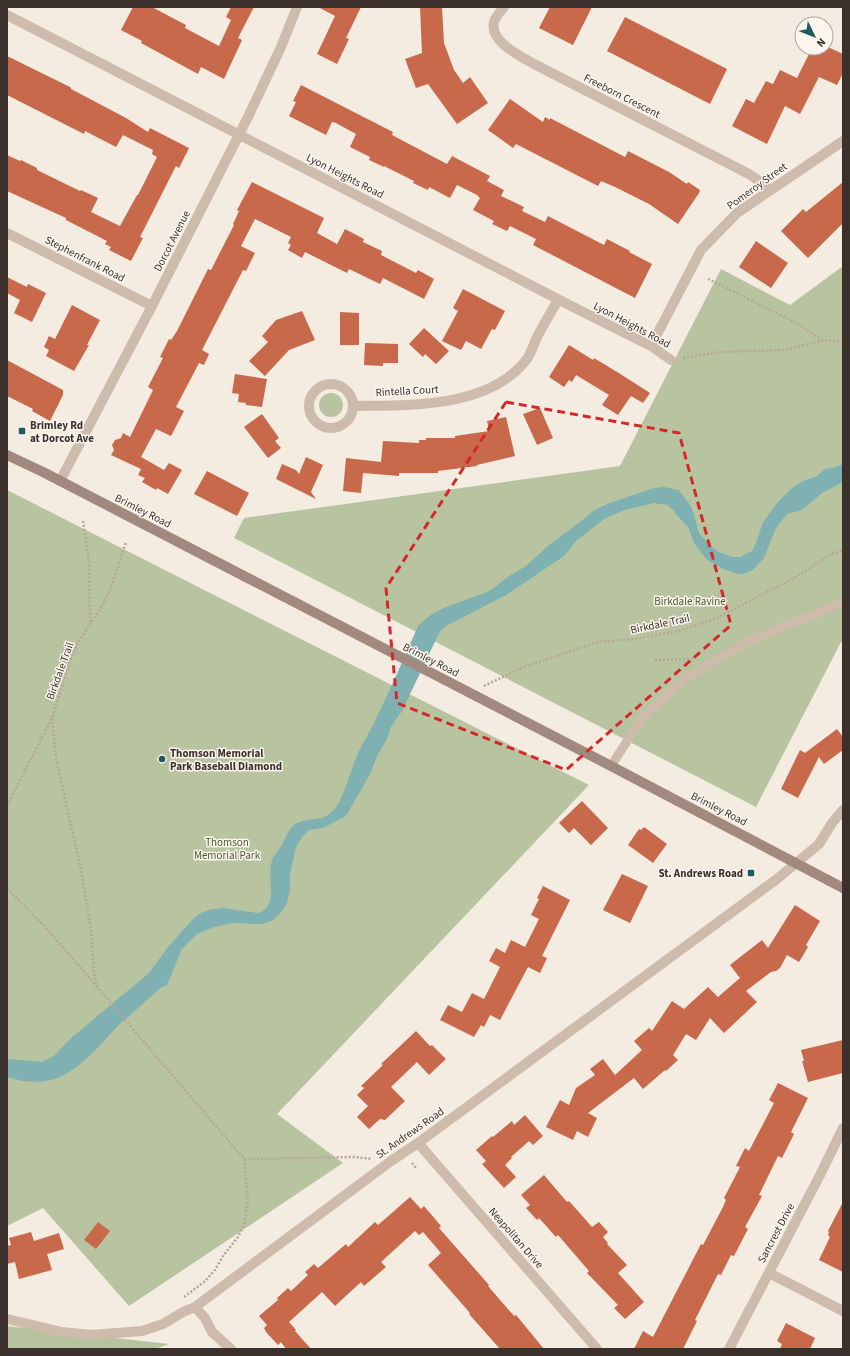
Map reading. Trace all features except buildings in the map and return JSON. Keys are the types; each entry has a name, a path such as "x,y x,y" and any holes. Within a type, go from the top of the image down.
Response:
{"main road":[{"name":"Brimley Road","path":"7,455 473,694 843,888"}],"street":[{"name":"Dorcot Avenue","path":"60,481 152,306 239,135 281,47 297,7"},
{"name":"Freeborn Crescent","path":"504,7 494,21 493,33 500,41 515,53 749,174 770,189"},
{"name":"Lyon Heights Road","path":"7,15 558,300 651,346 671,360"},
{"name":"Pomeroy Street","path":"651,346 701,250 737,213 770,189 843,141"},
{"name":"Stephenfrank Road","path":"7,233 152,306"},
{"name":"Rintella Court","path":"353,406 439,403 484,390 505,380 527,359 546,320 558,300"},
{"path":"335,384 343,386 348,392 352,398 353,406 349,419 344,424 331,428 324,427 313,419 309,404 310,397 321,386 335,384"},
{"name":"St. Andrews Road","path":"7,1319 68,1333 104,1335 142,1331 153,1328 195,1307 391,1161 418,1143 777,879 819,844 832,823 843,810"},
{"name":"Sancrest Drive","path":"729,1349 843,1128"},
{"name":"Neapolitan Drive","path":"418,1143 597,1349"},
{"path":"769,1273 843,1311"},
{"path":"195,1307 205,1318 212,1332 231,1349"}],"lane":[{"path":"611,766 642,718 683,680 745,643 843,602"}],"path":[{"path":"708,279 796,323 824,340"},
{"path":"671,360 720,352 784,350 824,340 843,342"},
{"path":"83,521 89,561 90,623"},
{"name":"Birkdale Trail","path":"7,806 52,718 70,661 78,642 103,605 112,585 126,542"},
{"name":"Birkdale Trail","path":"473,694 493,681 524,667 598,642 633,639 678,631 717,618 792,578 830,555 843,550"},
{"path":"655,660 698,659"},
{"path":"52,718 56,758 82,876 91,930 94,972 98,987"},
{"path":"7,888 48,930 98,987 244,1159 248,1202 244,1224 238,1237 223,1256 215,1270 204,1282 180,1300"},
{"path":"244,1159 356,1157 379,1160"},
{"path":"412,1163 416,1168"}],"highlighted area":[{"path":"506,402 679,433 731,625 566,770 397,703 386,588"}],"green space":[{"name":"Birkdale Ravine","path":"843,266 843,642 841,642 756,807 234,538 244,518 620,466 721,269 790,305"},
{"path":"331,393 340,396 343,405 340,414 331,417 322,414 319,405 322,396"},
{"name":"Thomson Memorial Park","path":"7,490 589,785 277,1114 343,1163 129,1306 43,1208 7,1226"},
{"path":"7,1326 169,1344 155,1349 7,1349"}],"water":[{"path":"843,464 843,482 822,493 802,510 787,514 776,528 764,558 753,570 744,574 723,569 706,559 694,543 685,519 667,505 654,503 625,510 604,519 576,541 564,556 506,595 446,626 440,631 402,711 391,727 370,774 346,816 323,828 309,830 302,837 296,847 290,874 290,889 287,903 283,910 273,920 266,923 234,923 214,927 197,934 181,950 167,985 162,987 134,1011 89,1057 69,1072 55,1079 39,1082 22,1081 7,1077 7,1059 42,1062 54,1056 70,1039 149,973 168,947 199,914 208,910 223,908 258,913 265,910 271,897 271,863 274,856 293,826 304,821 328,815 338,804 344,792 358,753 381,709 418,626 429,616 446,607 487,592 495,587 509,576 526,566 549,545 593,511 607,504 654,488 664,487 679,490 692,508 699,533 704,539 719,552 733,557 740,557 752,551 763,522 778,502 791,489 801,482 817,476 825,469"}],"waterway":[{"path":"677,512 688,524"}],"place":[{"name":"Brimley Rd at Dorcot Ave","path":"22,431"},
{"name":"Thomson Memorial Park Baseball Diamond","path":"162,759"},
{"name":"St. Andrews Road","path":"751,873"}]}
